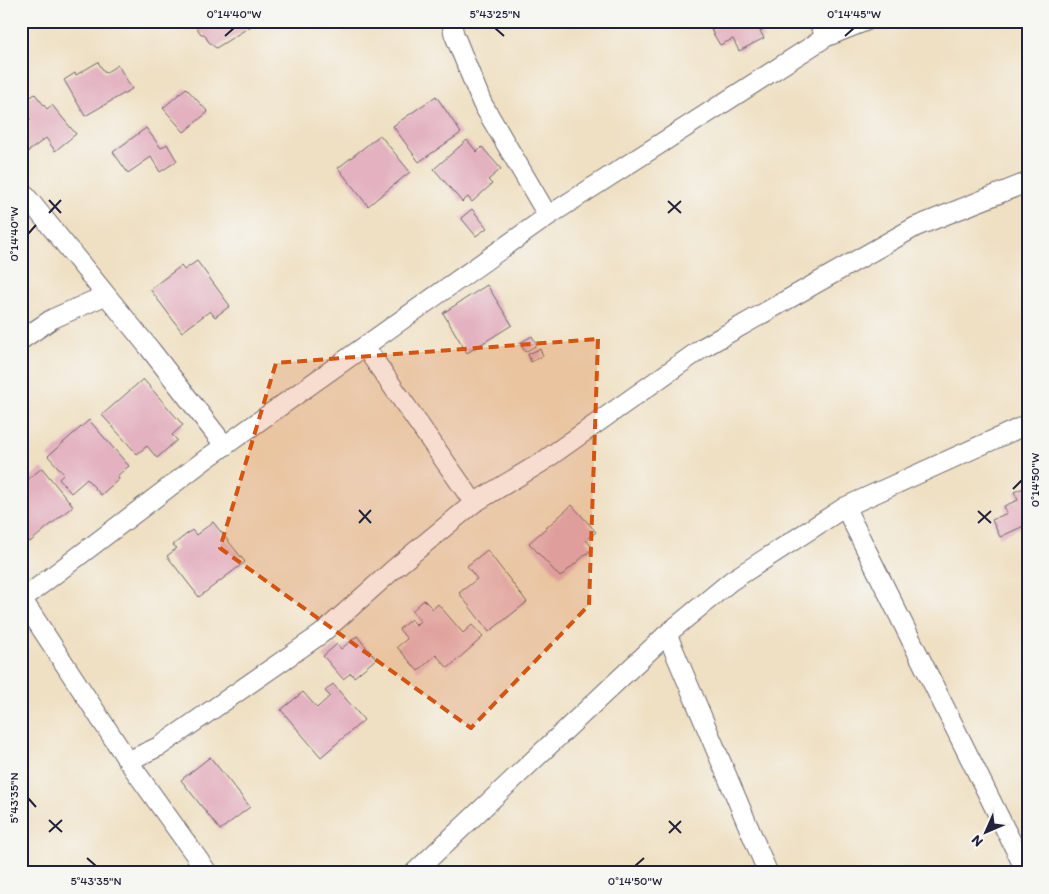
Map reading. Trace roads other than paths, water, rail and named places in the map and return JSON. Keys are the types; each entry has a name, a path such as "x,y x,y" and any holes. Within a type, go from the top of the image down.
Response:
{"street":[{"path":"451,21 454,34 482,103 548,216"},
{"path":"208,873 128,761 21,599 225,446 548,216 822,29 866,21"},
{"path":"128,761 160,746 321,634 395,568 474,503 542,462 704,347 915,227 1028,182"},
{"path":"21,190 150,349 225,446"},
{"path":"21,340 52,319 106,295"},
{"path":"365,347 474,503"},
{"path":"414,873 667,634 731,581 845,507 1028,424"},
{"path":"845,507 1027,873"},
{"path":"667,634 761,869"}]}
